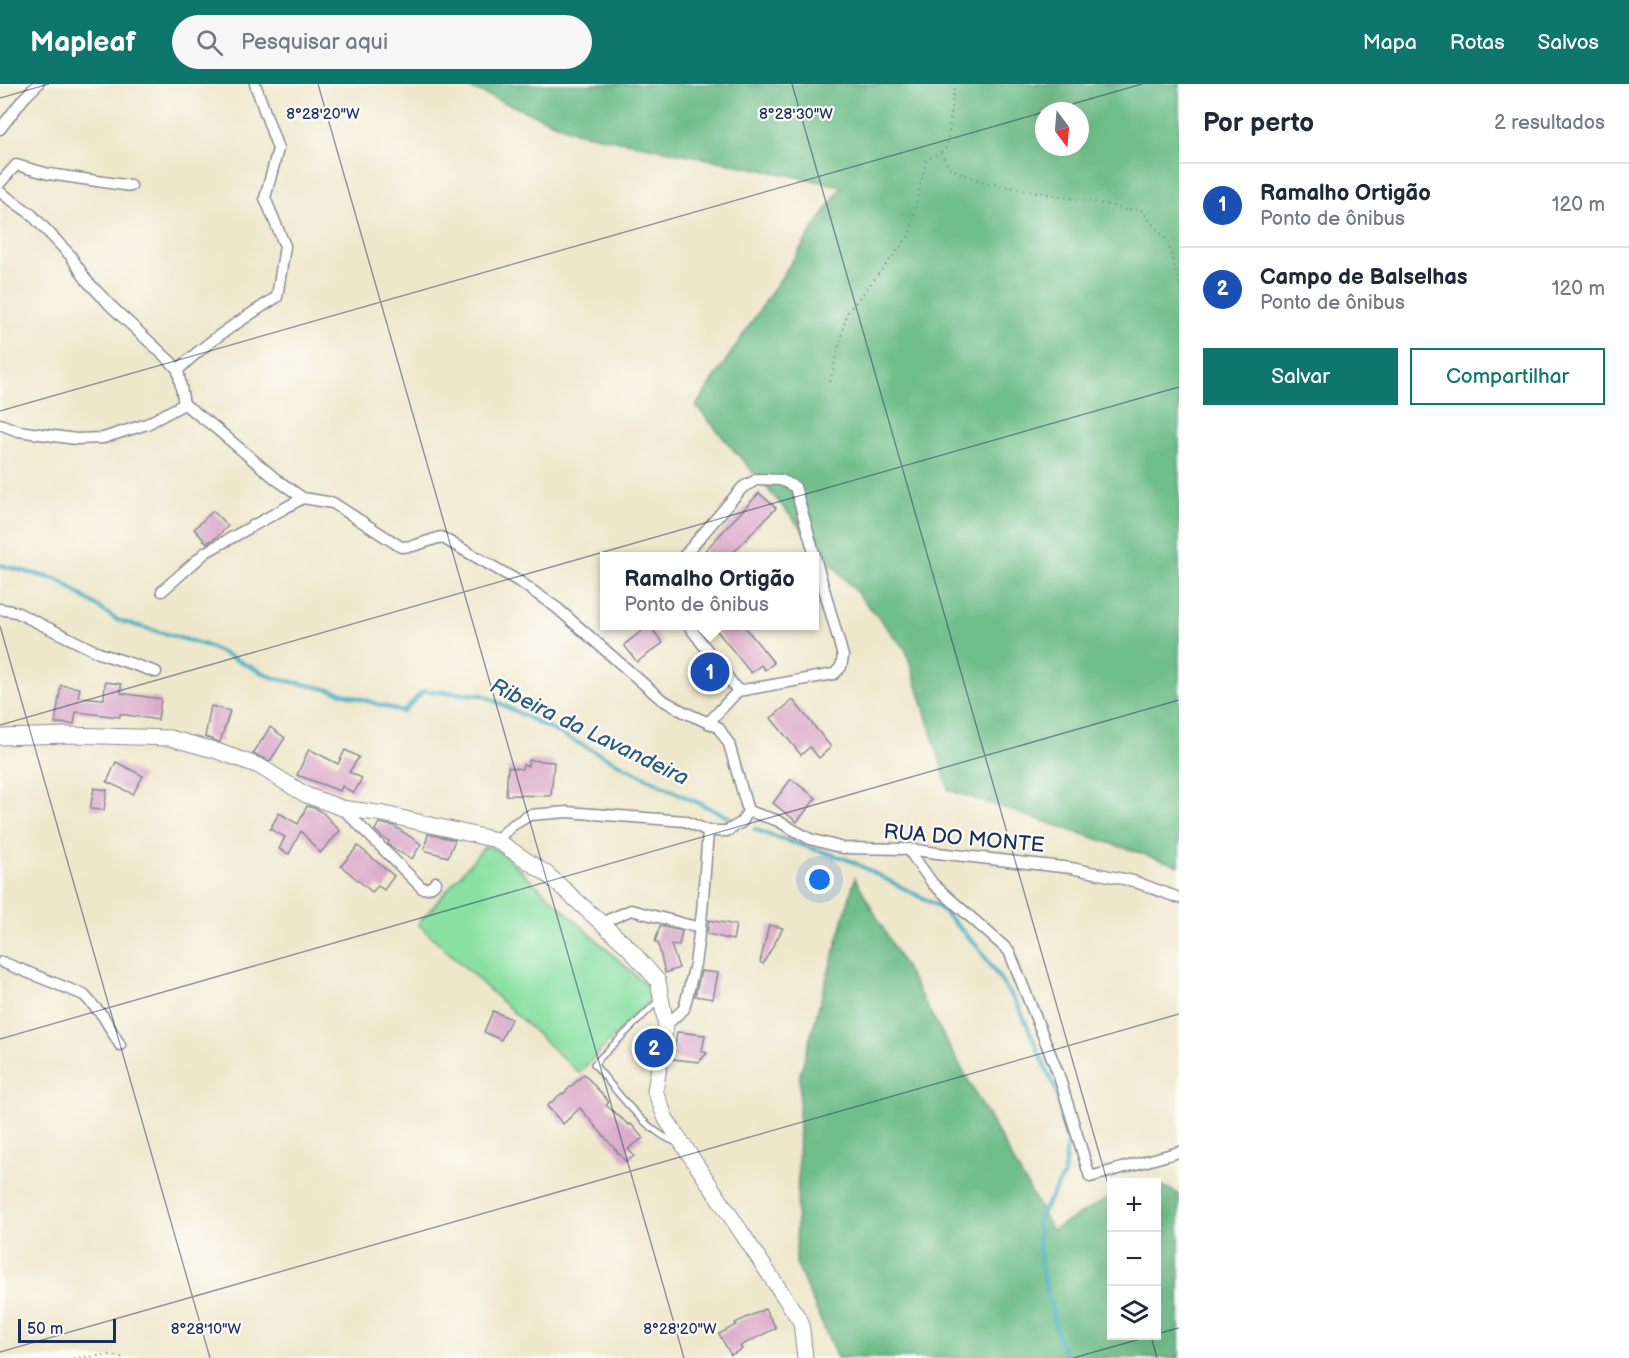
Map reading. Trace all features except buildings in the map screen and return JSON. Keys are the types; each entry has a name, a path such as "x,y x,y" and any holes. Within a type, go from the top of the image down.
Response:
{"street":[{"path":"0,129 38,84"},
{"path":"178,370 228,329 278,297 285,246 265,198 278,150 255,84"},
{"path":"0,183 16,165 49,174 131,186"},
{"path":"0,192 32,214 70,255 93,288 178,370 184,404 277,480 303,498 333,504 401,547 413,546 441,537 520,582 557,608 661,699 718,727 729,744 748,811 742,822 727,831 708,831 685,821 567,812 530,815 513,825 496,840"},
{"path":"0,424 18,431 76,439 103,438 147,424 184,404"},
{"path":"687,552 743,487 758,479 781,480 795,487 814,552"},
{"path":"162,591 207,552 303,498"},
{"path":"708,723 738,691 834,674 841,667 843,656 819,571"},
{"path":"0,609 16,612 99,653 156,672"},
{"path":"692,630 738,691"},
{"path":"0,737 68,735 170,738 259,766 306,795 342,808 384,814 496,840 547,874 628,947 658,981 666,1025 655,1091 666,1119 801,1322 805,1358"},
{"path":"342,808 422,888 432,887 436,882"},
{"name":"RUA DO MONTE","path":"748,811 777,820 810,839 843,848 908,849 1071,868 1133,881 1179,898"},
{"path":"666,1025 684,1009 695,964 708,831"},
{"path":"908,849 933,884 1009,951 1058,1073 1090,1177 1179,1152"},
{"path":"601,923 631,910 700,928"},
{"path":"1,964 84,995 103,1016 120,1045"}],"lane":[{"path":"662,998 594,1064 637,1115 666,1139 683,1144"}],"path":[{"path":"830,382 847,313 909,236 926,160 947,147 954,89 952,84"},
{"path":"941,152 949,168 983,182 1125,210 1140,209 1168,242 1179,284"},
{"path":"73,1358 110,1355 126,1358"}],"green space":[{"path":"460,84 1179,84 1179,866 949,790 906,650 696,406 842,186 576,132"},
{"path":"485,846 498,850 648,987 649,1000 579,1073 418,924"},
{"path":"855,878 1052,1230 1107,1199 1107,1340 1161,1340 1161,1185 1179,1194 1179,1358 837,1358 796,1263 800,1074"}],"waterway":[{"name":"Ribeira da Lavandeira","path":"0,565 59,580 117,620 205,645 274,678 332,690 403,712 423,691 483,695 731,818"},
{"name":"Ribeira da Lavandeira","path":"755,829 849,860 938,906 978,947 1019,1007 1057,1093 1067,1143 1064,1175 1037,1221 1041,1266 1059,1342 1068,1358"}],"place":[{"name":"Ramalho Ortigão","path":"710,672"},
{"name":"Campo de Balselhas","path":"654,1048"}]}
